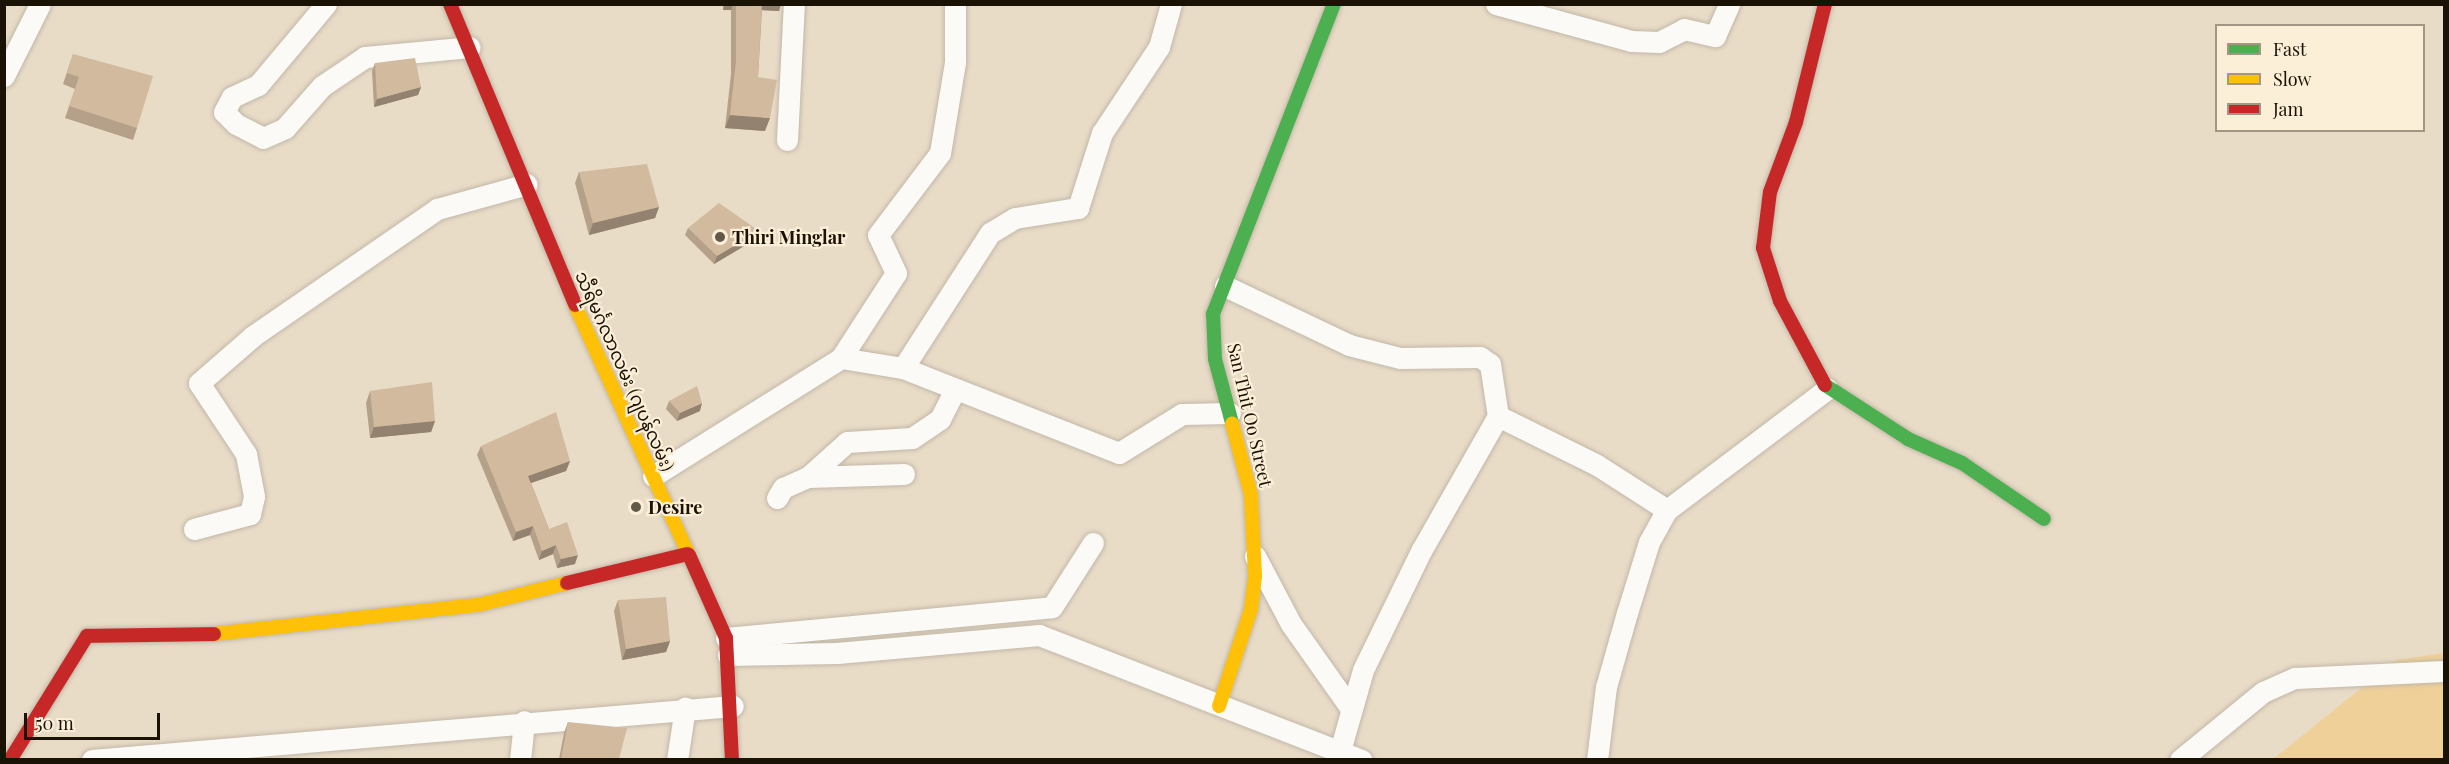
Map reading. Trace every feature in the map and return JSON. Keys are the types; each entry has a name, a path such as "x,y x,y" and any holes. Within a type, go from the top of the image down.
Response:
{"street":[{"path":"4,76 40,4"},
{"path":"326,4 258,85 232,97 224,112 236,124 263,138 285,128 322,86 365,57 470,47"},
{"name":"သီရိမင်္ဂလာလမ်း (ဂျပန်လမ်း)","path":"450,4 727,647 734,706 732,759"},
{"path":"787,140 795,4"},
{"path":"653,476 841,358 896,273 878,235 940,153 955,62 955,4"},
{"path":"903,368 990,233 1014,218 1071,213 1083,202 1102,134 1159,47 1171,4"},
{"name":"San Thit Oo Street","path":"1219,706 1251,609 1253,552 1251,495 1215,359 1213,314 1334,4"},
{"path":"1496,4 1630,41 1659,42 1684,29 1715,36 1729,4"},
{"path":"1825,4 1796,122 1770,192 1763,248 1780,301 1827,389 1908,439 1962,463 2044,519"},
{"path":"194,529 250,514 254,496 246,454 199,383 347,268 437,209 527,184"},
{"path":"1225,286 1349,345 1400,358 1480,357 1490,364 1498,416 1421,551 1363,670 1340,751"},
{"path":"841,358 903,368 954,391 1119,453 1182,414 1230,413"},
{"path":"1597,759 1618,645 1649,542 1667,510 1827,389"},
{"path":"777,498 783,488 808,477 847,442 912,438 940,419 954,391"},
{"path":"1498,416 1597,465 1667,510"},
{"path":"808,477 904,474"},
{"path":"727,647 1052,607 1093,543"},
{"path":"1253,552 1290,624 1352,710"},
{"path":"10,759 87,636 229,634 478,605 688,554"},
{"path":"727,647 837,653 1039,635 1362,759"},
{"path":"2180,759 2263,692 2295,678 2445,670"},
{"path":"92,759 524,721 734,706"},
{"path":"677,759 686,708"},
{"path":"520,759 524,721"}],"shaded area":[{"path":"2444,653 2444,759 2272,760 2396,660"}],"building":[{"path":"736,4 762,4 758,77 777,80 770,118 730,115 736,61"},
{"path":"73,54 153,76 137,128 69,106 79,77 67,73"},
{"path":"415,58 421,87 377,99 375,63"},
{"path":"647,164 659,207 593,223 579,172"},
{"name":"Thiri Minglar","path":"719,203 759,231 717,256 688,228"},
{"path":"432,382 435,421 374,427 370,391"},
{"path":"697,386 702,403 680,413 669,401"},
{"path":"556,412 570,461 528,476 549,529 567,522 578,555 561,559 556,545 542,551 533,526 516,532 481,446"},
{"path":"666,597 670,641 626,649 618,600"},
{"path":"568,722 627,728 619,759 561,759"}],"traffic: fast":[{"path":"1232,423 1215,359 1213,314 1334,4"},
{"path":"1825,385 1908,439 1962,463 2044,519"}],"traffic: slow":[{"path":"575,305 689,555"},
{"path":"1219,706 1251,609 1255,575 1251,495 1232,423"},
{"path":"214,634 478,605 567,583"}],"traffic: jam":[{"path":"450,4 575,305"},
{"path":"1825,4 1796,122 1770,192 1763,248 1780,301 1825,385"},
{"path":"567,583 688,554"},
{"path":"689,555 726,638 732,760"},
{"path":"10,760 87,636 214,634"}],"place":[{"name":"Thiri Minglar","path":"720,237"},
{"name":"Desire","path":"636,507"}]}
